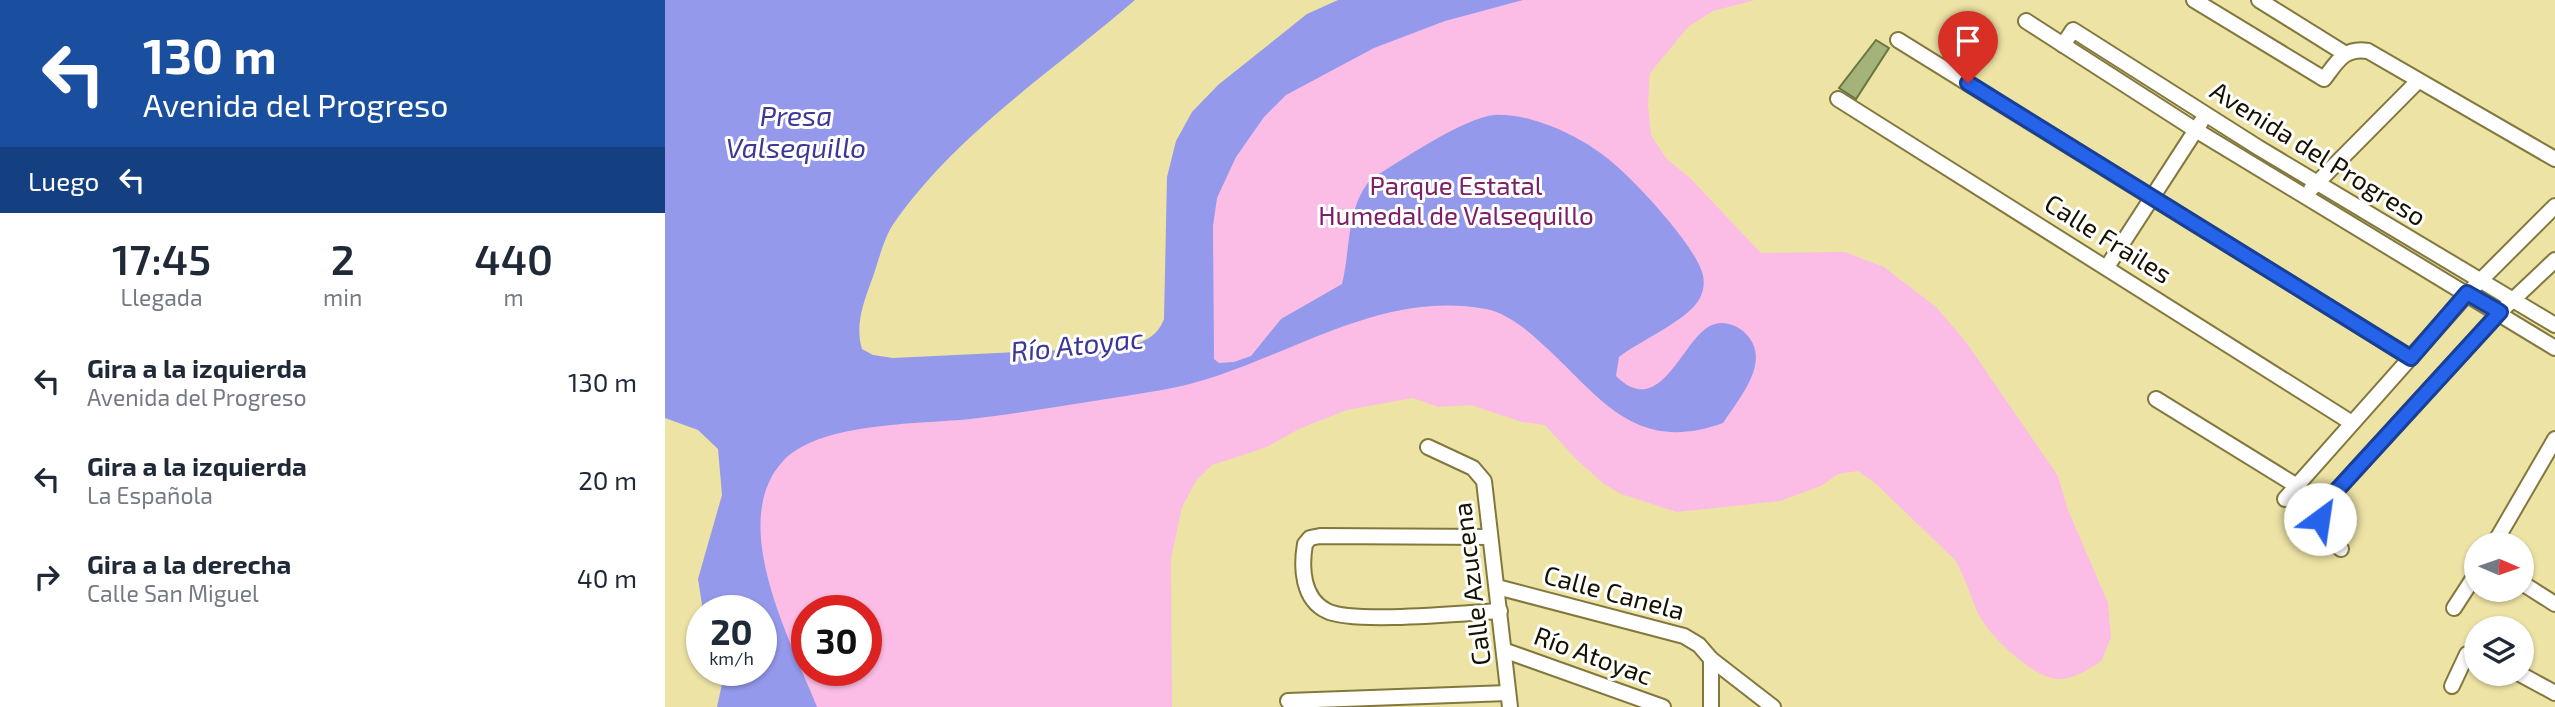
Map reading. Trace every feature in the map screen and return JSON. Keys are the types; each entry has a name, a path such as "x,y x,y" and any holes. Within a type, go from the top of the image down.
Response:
{"street":[{"path":"2195,0 2324,79 2344,53 2354,48 2368,51 2417,82 2555,159"},
{"path":"2259,0 2344,53"},
{"name":"Avenida del Progreso","path":"2026,21 2194,129 2500,312 2555,348"},
{"name":"Avenida del Progreso","path":"2063,45 2073,30 2207,116 2555,326"},
{"path":"1898,40 2411,358"},
{"path":"2305,195 2417,82"},
{"name":"Calle Frailes","path":"1837,99 2352,423"},
{"path":"2107,267 2153,198 2194,129 2207,116"},
{"path":"2285,499 2467,293 2555,206"},
{"path":"2341,549 2323,532 2320,519 2327,501 2500,312 2555,260"},
{"path":"2156,399 2297,486"},
{"path":"2501,532 2555,439"},
{"name":"Calle Azucena","path":"1428,447 1480,474 1485,481 1506,651 1509,700"},
{"path":"1490,537 1310,538 1304,551 1304,580 1308,592 1326,611 1351,616 1500,611"},
{"name":"Calle Canela","path":"1497,587 1684,636 1699,645 1711,659 1773,707"},
{"path":"2534,591 2555,604"},
{"path":"2454,608 2464,593"},
{"name":"Río Atoyac","path":"1506,651 1663,707"},
{"path":"1711,659 1711,707"},
{"path":"2452,686 2464,660"},
{"path":"2534,682 2555,693"},
{"path":"1288,702 1311,704 1509,700"}],"green space":[{"name":"Parque Estatal Humedal de Valsequillo","path":"1402,0 1755,0 1713,11 1688,27 1650,73 1648,104 1651,135 1666,158 1690,178 1761,253 1845,252 1884,267 1936,307 1966,342 2058,476 2068,510 2108,603 2111,637 2102,660 2081,673 2057,679 2037,672 2013,654 1984,624 1955,560 1875,483 1858,471 1838,474 1821,486 1780,501 1677,512 1621,494 1604,484 1576,459 1545,425 1522,422 1471,405 1438,407 1413,398 1347,410 1299,429 1267,447 1212,465 1196,481 1182,507 1171,559 1172,707 784,707 777,678 777,595 741,595 769,425 1175,340 1204,113"}],"water":[{"name":"Presa Valsequillo","path":"665,0 1135,0 976,132 919,190 894,223 884,244 861,315 859,332 862,349 873,355 893,358 1127,347 1150,338 1164,319 1167,177 1176,141 1192,112 1218,85 1307,14 1338,0 1523,0 1445,21 1374,48 1286,95 1264,117 1236,157 1217,198 1213,226 1214,359 1219,363 1234,362 1251,356 1281,319 1342,284 1353,215 1363,190 1371,179 1431,142 1466,124 1494,115 1523,118 1553,127 1582,141 1607,158 1661,211 1687,245 1702,272 1703,289 1694,306 1675,322 1619,357 1616,376 1632,388 1647,389 1660,382 1704,330 1715,324 1723,323 1742,330 1753,344 1756,355 1751,378 1723,423 1691,431 1664,431 1640,425 1619,414 1599,399 1522,326 1508,318 1486,309 1443,305 1402,310 1361,320 1242,367 1162,390 979,418 848,431 800,448 783,461 767,487 761,517 762,549 773,595 700,595 698,579 722,495 718,449 698,430 665,418"},
{"name":"Presa Valsequillo","path":"777,608 791,645 791,686 808,686 817,707 717,707 722,686 777,686"}],"building":[{"path":"1876,40 1889,48 1856,99 1839,88"}],"route":[{"path":"1968,83 2411,358 2467,293 2500,312 2327,501 2320,519"}]}
